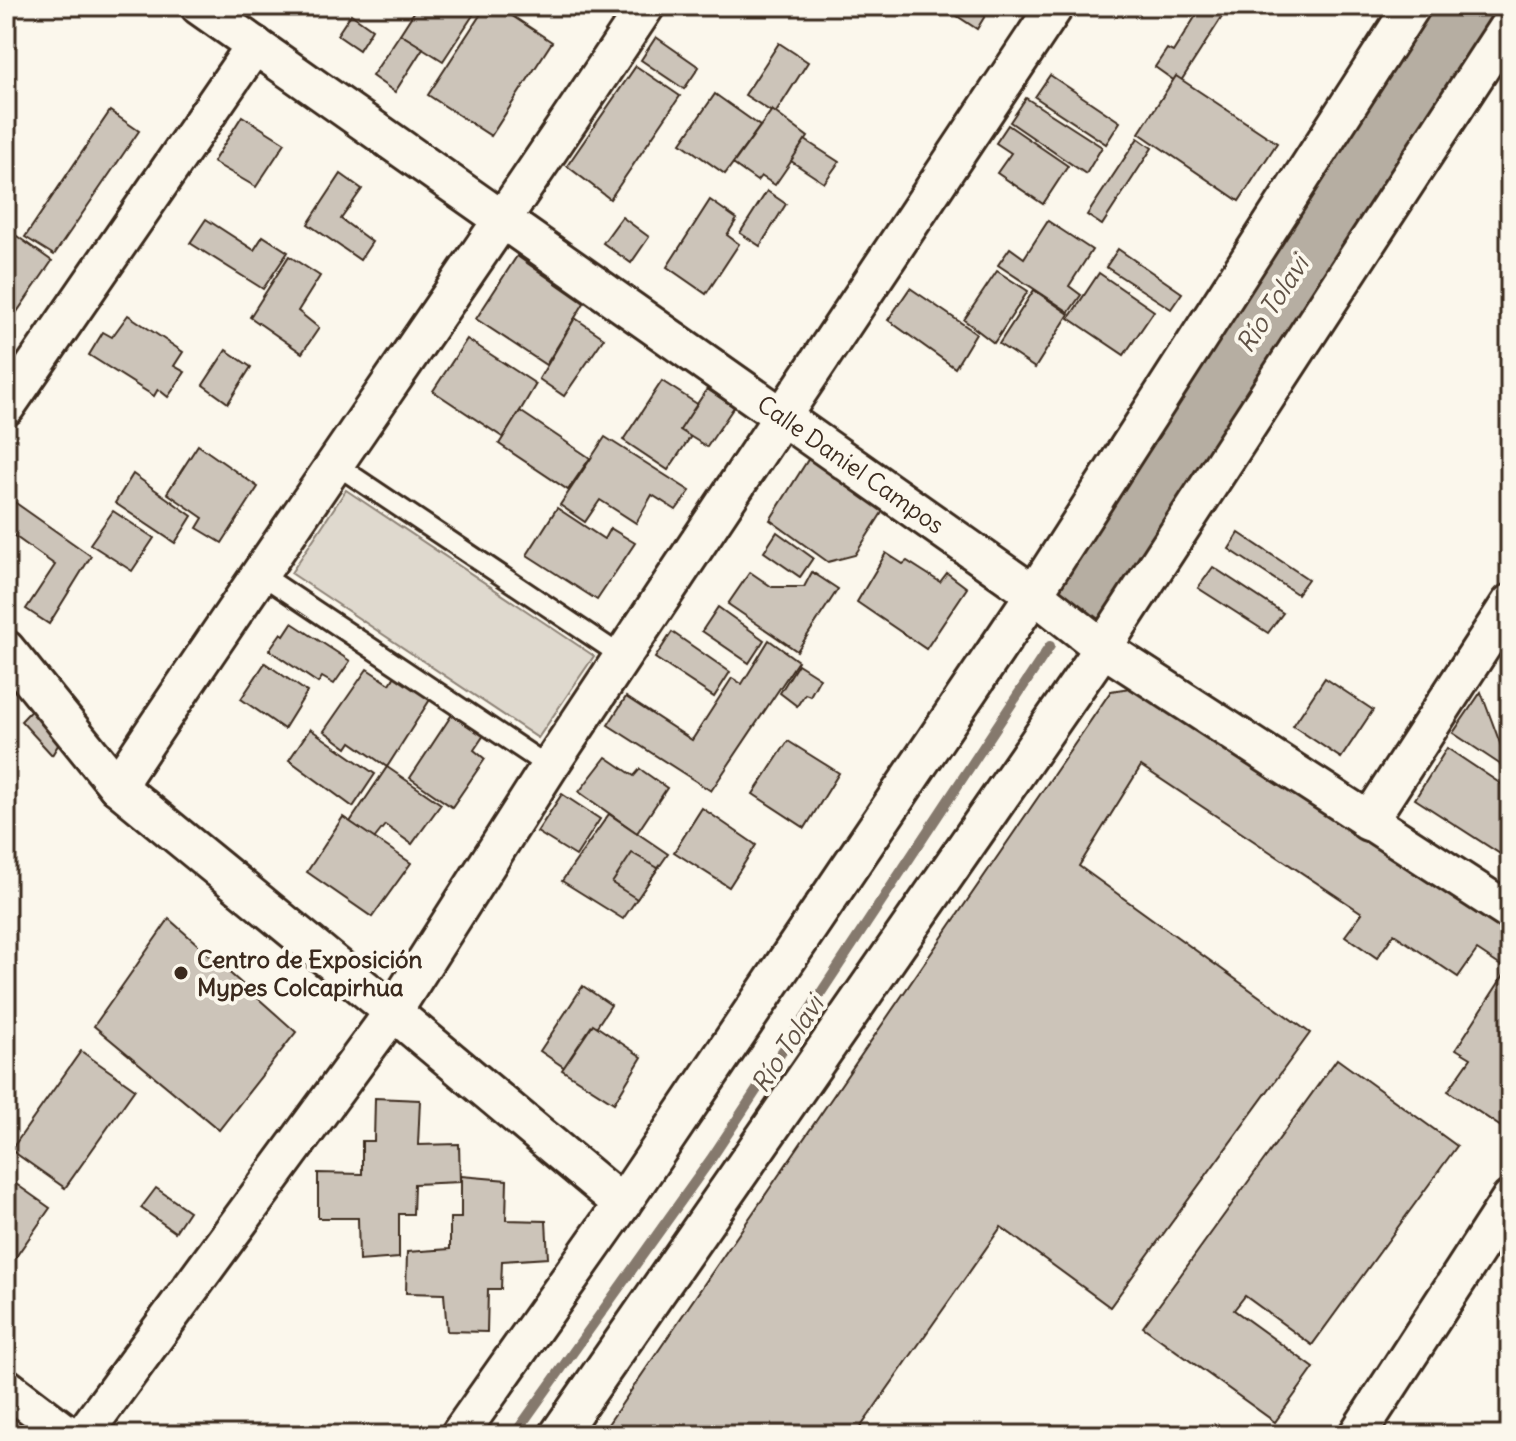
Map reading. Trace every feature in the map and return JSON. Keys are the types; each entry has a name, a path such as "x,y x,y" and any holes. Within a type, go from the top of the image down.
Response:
{"street":[{"name":"Calle Daniel Campos","path":"199,6 1034,594 1103,648 1510,912"},
{"path":"117,786 259,573 504,220 646,6"},
{"path":"83,1435 393,1012 549,767 1055,6"},
{"path":"459,1435 622,1204 1034,594 1412,6"},
{"path":"558,1435 1103,648 1510,23"},
{"path":"6,407 255,45"},
{"path":"1368,822 1510,603"},
{"path":"6,649 117,786 622,1204"},
{"path":"1357,1435 1510,1199"},
{"path":"6,1387 69,1435"}],"lane":[{"path":"335,464 623,657"},
{"path":"259,573 549,767"}],"shaded area":[{"path":"346,490 594,656 538,738 291,573"}],"building":[{"path":"418,6 479,6 443,61 400,34"},
{"path":"486,6 497,6 552,42 491,136 428,95"},
{"path":"942,6 991,6 977,29"},
{"path":"1202,6 1229,6 1179,84 1155,67 1167,49 1173,52"},
{"path":"351,14 372,29 359,50 337,35"},
{"path":"400,34 423,48 395,92 372,76"},
{"path":"656,37 699,67 684,89 641,60"},
{"path":"779,43 808,62 775,114 745,95"},
{"path":"636,66 680,96 610,199 567,166"},
{"path":"1050,75 1120,122 1106,144 1035,97"},
{"path":"1176,76 1277,143 1239,201 1139,133"},
{"path":"715,94 760,126 725,174 681,143"},
{"path":"1026,98 1102,147 1086,174 1010,122"},
{"path":"772,110 808,137 775,185 761,176 757,181 733,164"},
{"path":"110,111 139,131 54,255 25,237"},
{"path":"242,116 285,143 256,187 213,162"},
{"path":"1008,125 1068,166 1043,204 997,173 1011,153 996,143"},
{"path":"1138,138 1152,148 1102,225 1087,215"},
{"path":"805,140 839,162 824,183 791,161"},
{"path":"341,174 362,189 341,219 372,242 360,260 308,224"},
{"path":"767,191 786,204 760,246 740,233"},
{"path":"710,200 737,219 727,235 739,244 706,294 667,267"},
{"path":"622,217 649,237 631,263 603,243"},
{"path":"206,219 254,250 263,236 288,252 263,289 190,243"},
{"path":"1048,221 1092,250 1069,286 1081,295 1069,312 998,265 1010,248 1024,258"},
{"path":"14,234 52,261 6,328 6,248"},
{"path":"1118,249 1182,293 1171,309 1106,267"},
{"path":"289,256 320,276 298,311 319,328 302,353 250,317"},
{"path":"517,256 584,303 546,365 476,319"},
{"path":"997,271 1028,291 994,343 964,320"},
{"path":"1099,273 1154,311 1124,355 1069,318"},
{"path":"910,288 976,333 955,368 888,320"},
{"path":"1034,290 1069,314 1035,368 999,344"},
{"path":"128,315 183,352 174,366 185,372 168,397 158,389 154,396 89,355 103,332 112,337"},
{"path":"575,318 604,338 564,396 539,379"},
{"path":"467,339 536,384 504,438 433,391"},
{"path":"226,350 251,367 228,403 203,385"},
{"path":"662,381 708,411 668,470 623,440"},
{"path":"707,389 734,407 707,447 680,430"},
{"path":"520,411 590,458 568,490 499,444"},
{"path":"605,437 690,491 676,510 652,495 636,523 600,500 585,522 560,505"},
{"path":"198,445 258,487 222,543 197,528 203,518 167,493"},
{"path":"809,458 883,511 855,555 828,562 770,520"},
{"path":"133,474 192,516 175,543 115,503"},
{"path":"13,501 91,556 49,624 26,609 55,565 6,530 6,512"},
{"path":"557,508 604,539 610,528 635,543 597,600 527,555"},
{"path":"113,511 154,538 132,571 90,544"},
{"path":"777,532 813,558 800,577 764,552"},
{"path":"1239,533 1308,579 1297,594 1229,549"},
{"path":"886,553 903,564 907,561 940,582 947,573 967,588 926,649 857,602"},
{"path":"1213,567 1283,613 1268,633 1198,588"},
{"path":"750,572 772,587 804,587 812,572 838,589 797,651 728,604"},
{"path":"718,607 764,640 749,663 702,631"},
{"path":"292,623 350,661 334,684 322,677 318,683 269,650"},
{"path":"672,632 730,672 714,697 655,658"},
{"path":"769,640 798,661 711,791 608,725 626,697 692,740 732,678 742,684"},
{"path":"265,663 307,692 284,729 241,699"},
{"path":"798,664 820,678 810,696 805,694 797,706 780,693"},
{"path":"367,669 390,684 396,674 431,698 387,767 351,742 347,748 324,731"},
{"path":"1325,678 1373,710 1341,758 1293,726"},
{"path":"1136,687 1510,930 1510,1133 1448,1091 1471,1058 1456,1049 1507,970 1477,950 1458,977 1394,934 1377,958 1345,936 1362,913 1141,766 1079,866 1310,1033 1110,1307 1001,1227 855,1435 611,1435 604,1430 1111,691"},
{"path":"1481,692 1510,770 1510,771 1453,733"},
{"path":"40,701 66,732 52,755 21,721"},
{"path":"453,713 484,735 474,750 485,759 452,807 410,778"},
{"path":"310,729 375,774 353,807 289,760"},
{"path":"788,741 839,773 805,828 753,794"},
{"path":"1447,748 1510,790 1510,848 1505,857 1415,799"},
{"path":"606,757 634,776 640,769 667,788 637,833 579,792"},
{"path":"387,767 441,804 412,844 385,825 374,839 350,822"},
{"path":"562,794 600,819 576,856 537,832"},
{"path":"702,808 756,845 729,887 674,852"},
{"path":"609,814 668,854 623,919 562,881"},
{"path":"343,817 411,863 372,917 307,872"},
{"path":"632,853 658,868 637,899 612,883"},
{"name":"Centro de Exposición Mypes Colcapirhua","path":"169,919 296,1032 219,1130 94,1026"},
{"path":"583,986 611,1005 568,1070 540,1051"},
{"path":"593,1024 642,1057 614,1103 562,1070"},
{"path":"81,1051 135,1089 65,1188 11,1150"},
{"path":"1337,1059 1457,1146 1312,1345 1245,1296 1234,1310 1314,1368 1275,1422 1143,1327"},
{"path":"375,1098 420,1100 418,1145 459,1144 460,1182 414,1184 413,1214 399,1214 399,1258 359,1261 358,1218 318,1218 318,1173 362,1174 362,1141 374,1141"},
{"path":"461,1176 507,1180 506,1220 546,1221 548,1258 502,1261 501,1289 488,1289 487,1332 447,1331 444,1294 406,1293 407,1252 450,1249 450,1218 461,1218"},
{"path":"6,1177 50,1208 6,1271"},
{"path":"156,1188 189,1211 175,1232 141,1208"}],"waterway":[{"name":"Río Tolavi","path":"1080,600 1464,9"},
{"name":"Río Tolavi","path":"514,1435 711,1159 1050,646"}],"place":[{"name":"Centro de Exposición Mypes Colcapirhua","path":"181,973"}]}
